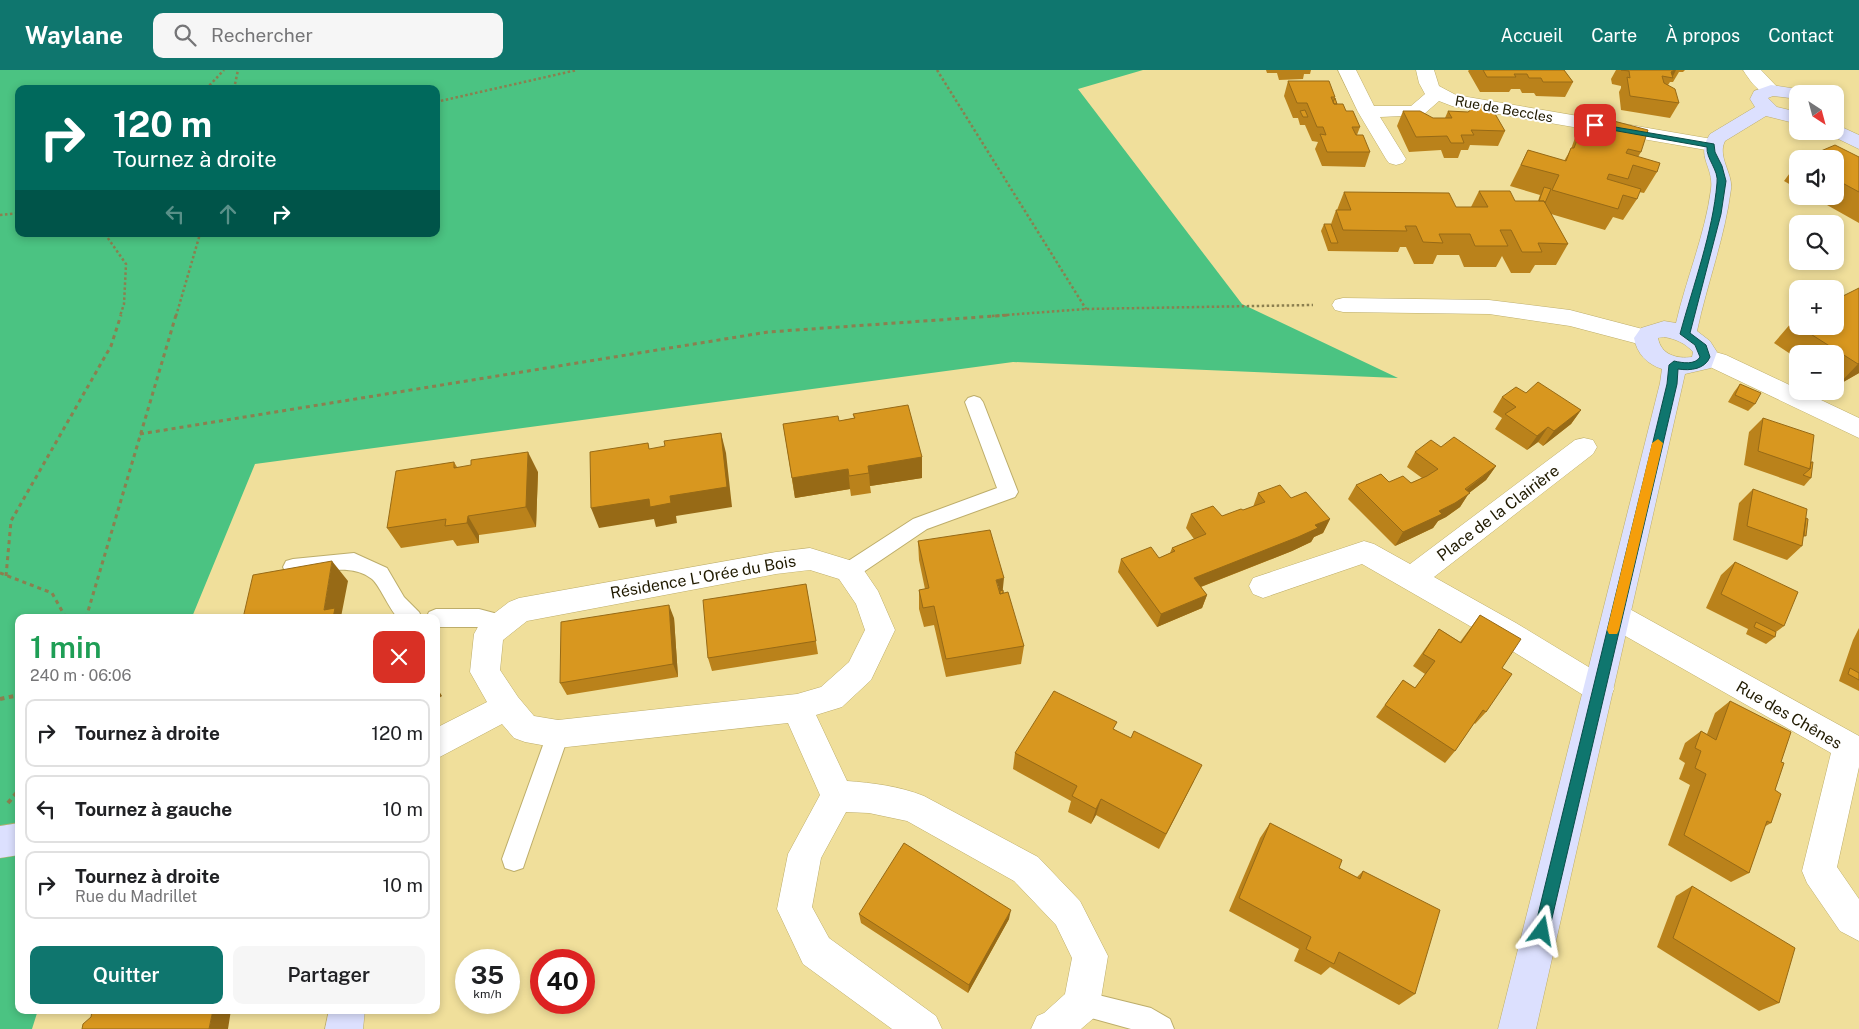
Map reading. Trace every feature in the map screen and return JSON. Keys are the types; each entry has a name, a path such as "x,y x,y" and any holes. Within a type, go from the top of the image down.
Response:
{"street":[{"path":"1346,70 1367,112 1396,159"},
{"name":"Rue de Beccles","path":"1425,70 1428,87 1436,94 1452,100 1712,145"},
{"path":"1752,70 1763,84 1769,99 1784,116 1789,117"},
{"path":"1367,112 1416,110 1436,94"},
{"path":"1685,334 1717,214 1722,181 1718,166 1711,152 1712,145 1717,138 1769,99 1789,96"},
{"path":"1844,135 1859,143"},
{"path":"1343,305 1489,307 1570,318 1646,338"},
{"path":"1664,329 1685,334 1698,342 1702,347 1705,357 1703,362 1698,365 1674,365 1664,361 1649,350 1646,338 1649,333 1664,329"},
{"path":"1705,357 1718,361 1859,429"},
{"path":"1517,1029 1672,384 1674,365"},
{"name":"Place de la Clairière","path":"1411,579 1584,446"},
{"path":"1263,586 1364,552 1506,632 1599,689"},
{"name":"Résidence L'Orée du Bois","path":"810,560 849,571 868,599 880,630 860,671 831,696 797,708 558,734 526,728 507,707 485,672 489,634 519,610 776,562 810,560"},
{"name":"Rue des Chênes","path":"1616,616 1848,746 1819,871 1852,919 1859,923"},
{"path":"440,742 463,728 507,707"},
{"path":"797,708 837,796"},
{"path":"837,796 868,798 912,807 1026,869 1068,913 1090,956 1082,1004 1057,1026 1050,1029"},
{"path":"837,796 805,854 794,908 816,951 923,1029"},
{"path":"0,842 15,840"},
{"path":"344,1029 346,1014"}],"lane":[{"path":"849,571 920,524 1008,492 974,402"},
{"path":"293,567 354,561 380,574 396,603 408,614"},
{"path":"440,618 479,618 502,623"},
{"path":"514,859 558,734"},
{"path":"1082,1004 1141,1018 1160,1029"}],"path":[{"path":"210,85 224,70"},
{"path":"235,85 238,70"},
{"path":"440,101 577,70"},
{"path":"937,70 1086,309"},
{"path":"0,215 15,213"},
{"path":"6,576 11,520 112,346 124,304 126,264 107,237"},
{"path":"87,614 199,237"},
{"path":"140,434 768,332 1086,309 1343,305"},
{"path":"0,573 52,593 64,614"},
{"path":"0,699 15,696"}],"green space":[{"path":"0,70 1143,70 1078,89 1242,304 1398,378 1013,362 255,464 193,614 15,614 15,1014 37,1014 32,1029 0,1029"}],"building":[{"path":"1483,70 1564,70 1573,82 1543,82 1541,78 1529,78 1527,74 1514,74 1516,77 1487,77"},
{"path":"1621,70 1674,70 1671,72 1673,78 1662,76 1664,83 1675,89 1679,103 1630,96 1627,77 1630,78 1629,71"},
{"path":"1288,81 1329,81 1335,97 1331,97 1334,104 1343,104 1346,111 1353,111 1360,127 1352,127 1356,135 1363,135 1370,152 1327,152 1320,134 1326,135 1323,127 1317,127 1307,103 1297,103"},
{"path":"1474,105 1490,105 1505,131 1471,130 1474,135 1461,135 1464,143 1451,143 1447,136 1416,137 1403,111 1420,111 1433,118 1452,118 1448,111 1468,112 1475,107"},
{"path":"1305,110 1308,117 1303,117 1300,111"},
{"path":"1587,114 1648,130 1641,152 1628,149 1626,153 1660,163 1657,172 1633,165 1628,179 1609,174 1607,179 1641,189 1637,199 1623,195 1618,209 1552,190 1559,175 1521,165 1528,150 1566,161 1571,148 1574,148"},
{"path":"1835,145 1859,157 1859,192 1844,184 1844,150 1823,150"},
{"path":"1544,187 1551,189 1545,203 1544,201 1539,201"},
{"path":"1479,191 1510,191 1515,201 1544,201 1568,244 1538,243 1542,252 1522,252 1511,230 1500,230 1508,246 1475,246 1470,234 1439,234 1443,243 1423,242 1416,226 1405,226 1407,231 1343,230 1336,210 1351,210 1344,192 1449,193 1456,207 1488,207"},
{"path":"1324,224 1331,224 1338,243 1331,243"},
{"path":"1859,288 1858,364 1844,355 1844,345 1828,345 1812,335 1844,335 1844,296"},
{"path":"1538,382 1581,410 1554,431 1548,427 1537,436 1505,414 1516,407 1502,397 1516,387 1526,393"},
{"path":"1740,384 1761,393 1755,404 1735,395"},
{"path":"908,405 922,457 868,466 869,473 849,476 848,469 792,478 783,424 838,416 839,421 855,418 853,414"},
{"path":"1763,418 1814,435 1810,469 1758,451"},
{"path":"721,433 727,487 670,496 671,503 650,507 649,499 591,508 590,452 648,443 649,449 665,446 664,441"},
{"path":"1454,437 1496,466 1465,489 1470,493 1439,511 1442,514 1403,532 1356,485 1381,474 1389,482 1403,476 1411,483 1427,476 1438,469 1415,452 1431,440 1441,447"},
{"path":"528,452 526,507 468,516 467,523 445,526 446,519 387,528 396,471 454,462 454,468 471,465 471,460"},
{"path":"1811,462 1813,462 1811,478 1803,475 1810,469"},
{"path":"1280,485 1291,498 1306,492 1330,519 1315,525 1318,528 1298,537 1194,578 1207,595 1161,614 1121,559 1151,547 1159,558 1175,551 1172,548 1206,534 1191,514 1213,506 1222,516 1241,509 1243,510 1265,502 1258,493"},
{"path":"1753,489 1807,509 1802,546 1747,526"},
{"path":"1806,518 1808,519 1806,536 1804,535"},
{"path":"990,530 1004,578 996,580 1000,594 1008,592 1024,646 946,659 934,606 923,608 919,590 929,588 918,541"},
{"path":"332,561 324,610 335,608 334,614 244,614 253,575"},
{"path":"1735,562 1798,592 1784,626 1721,594"},
{"path":"806,584 816,641 708,658 703,600"},
{"path":"669,605 673,664 560,683 561,622"},
{"path":"1480,615 1521,639 1502,668 1512,674 1486,712 1483,710 1455,751 1385,705 1403,680 1415,688 1435,661 1423,654 1439,629 1461,643"},
{"path":"1756,622 1776,632 1775,637 1754,627"},
{"path":"1850,668 1859,673 1859,680 1848,674"},
{"path":"1054,691 1117,722 1113,729 1131,738 1134,731 1202,765 1166,834 1101,799 1096,809 1072,796 1077,786 1015,753"},
{"path":"1730,701 1791,732 1781,762 1784,763 1775,790 1781,794 1771,823 1767,821 1749,873 1684,835 1706,774 1695,768 1701,751 1695,748 1701,731 1716,740"},
{"path":"1270,823 1342,860 1339,868 1360,879 1363,871 1440,910 1415,994 1339,952 1334,964 1306,949 1311,937 1239,898"},
{"path":"904,843 1011,910 969,985 859,914"},
{"path":"1692,886 1795,948 1779,1003 1673,938"},
{"path":"92,1014 212,1014 209,1029 82,1029 83,1024 91,1017"}],"slow traffic":[{"path":"1613,630 1658,443"}],"route":[{"path":"1542,931 1672,384 1672,372 1674,365 1698,365 1703,362 1705,357 1705,352 1698,342 1685,334 1701,268 1717,214 1722,181 1718,166 1711,152 1712,145 1595,125"}]}
